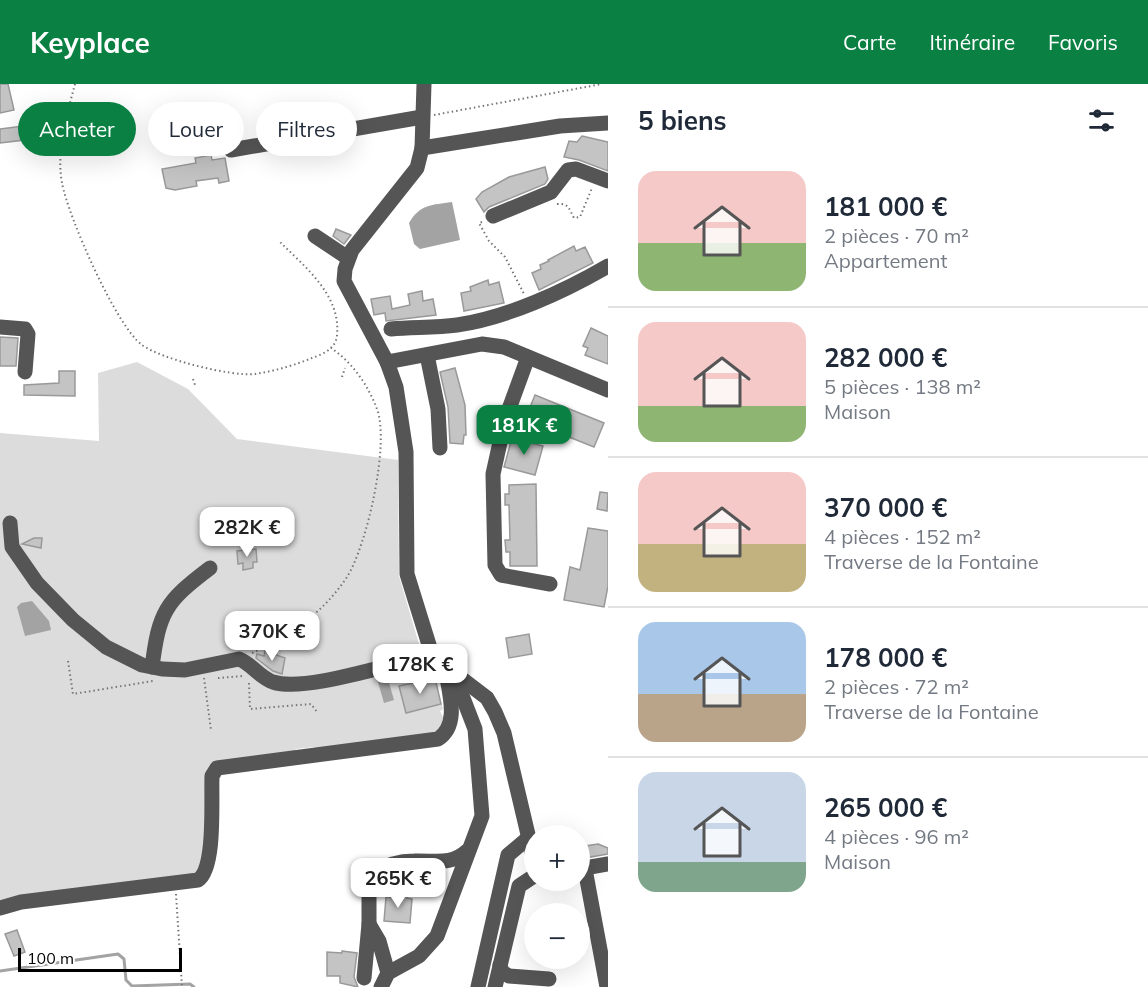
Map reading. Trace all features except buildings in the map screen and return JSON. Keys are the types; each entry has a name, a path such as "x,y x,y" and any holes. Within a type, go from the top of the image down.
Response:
{"street":[{"path":"369,924 379,941 385,980 419,956 437,936 482,816 483,800 475,729 444,664 407,574 406,452 396,387 387,362 344,281 348,258 417,168 422,148 424,84"},
{"path":"244,148 422,117"},
{"path":"422,148 560,126 608,123"},
{"path":"493,216 551,192 563,173 568,170 602,178"},
{"path":"315,236 348,258"},
{"path":"391,329 458,325 477,320 529,304 577,285 608,266"},
{"path":"477,320 482,344"},
{"path":"0,327 25,329 28,333 25,372"},
{"path":"387,362 482,344 504,347 608,390"},
{"path":"427,355 438,409 440,448"},
{"path":"528,357 505,420 493,474 495,565 501,574 550,584"},
{"path":"10,523 12,547 50,598 106,647 154,673 185,670 239,659 247,662 265,679 288,684 444,664 480,692 495,712 504,733 524,825"},
{"path":"154,673 157,628 163,611 176,595 210,568"},
{"path":"0,908 21,902 176,884 204,877 207,868 212,776 217,768 438,739 447,733 451,724 444,664"},
{"path":"478,987 508,855 524,842"},
{"path":"364,978 369,924 369,891 374,873 398,862 448,862 459,859 469,849"},
{"path":"590,867 608,864"},
{"path":"516,987 496,984 519,885 524,882"},
{"path":"587,891 607,987"},
{"path":"500,965 502,972 509,976 549,979"}],"path":[{"path":"75,84 62,154 62,182 93,266 131,336 143,346 190,365 253,374 298,364 329,351 338,337 333,305 319,282 280,242"},
{"path":"422,117 602,84"},
{"path":"557,204 570,207 574,218 580,217 602,178"},
{"path":"493,216 479,223 489,241 505,257 515,273 529,304"},
{"path":"239,659 295,632 326,602 346,577 361,548 372,505 380,441 378,410 359,374 331,348"},
{"path":"342,376 345,368"},
{"path":"193,379 195,385"},
{"path":"68,661 73,694 154,673"},
{"path":"202,666 211,730"},
{"path":"217,678 245,676"},
{"path":"249,678 250,709 311,704 316,712"},
{"path":"176,884 182,987"}],"shaded area":[{"path":"452,202 460,240 420,249 414,244 409,223 413,217 427,206"},
{"path":"137,362 188,389 237,439 398,460 399,576 421,651 435,678 443,709 440,711 443,717 447,718 437,737 319,751 314,747 296,749 292,755 212,766 206,857 197,877 0,904 0,433 99,441 98,373"},
{"path":"32,601 49,621 51,630 25,636 17,607 21,603"},
{"path":"388,679 394,700 384,703 378,682"}],"waterway":[{"path":"0,971 118,954 124,959 126,980 132,986 190,984 194,987"}]}
